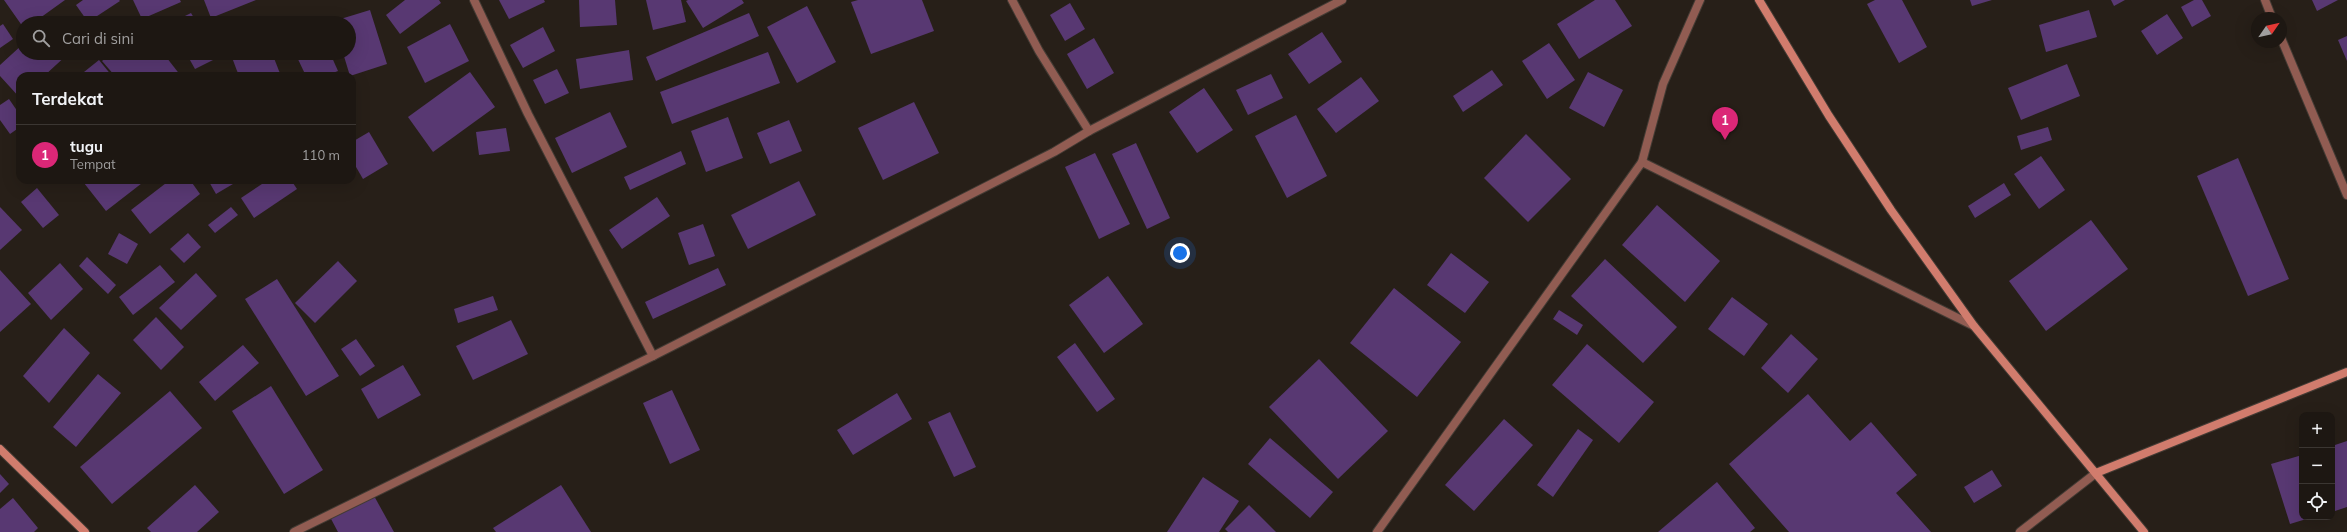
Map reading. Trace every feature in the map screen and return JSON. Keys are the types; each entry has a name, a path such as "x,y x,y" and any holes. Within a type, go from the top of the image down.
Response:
{"street":[{"path":"474,0 528,114 653,356"},
{"path":"1012,0 1039,51 1089,131"},
{"path":"294,532 653,356 1054,152 1089,131 1342,0"},
{"path":"1377,532 1642,162 1663,84 1700,0"},
{"path":"1759,0 1834,123 1891,210 1974,326 2144,532"},
{"path":"2265,0 2270,12"},
{"path":"2285,48 2347,195"},
{"path":"1642,162 1974,326"},
{"path":"2020,532 2096,474 2347,372"},
{"path":"0,449 85,532"}],"building":[{"path":"4,0 65,0 43,16 16,17"},
{"path":"83,0 120,1 97,16 84,16 76,5"},
{"path":"133,0 180,0 181,2 149,16 141,16"},
{"path":"204,0 256,0 216,16 210,16"},
{"path":"405,0 439,0 441,3 400,34 386,15"},
{"path":"499,0 544,0 545,2 509,19"},
{"path":"579,0 615,0 617,25 580,27"},
{"path":"646,0 681,0 686,22 653,30"},
{"path":"742,0 744,3 703,28 686,1"},
{"path":"858,0 922,0 934,31 871,54 851,2"},
{"path":"1595,0 1615,0 1632,26 1579,59 1557,24"},
{"path":"1875,0 1902,0 1927,47 1899,63 1867,4"},
{"path":"1970,0 1992,0 1972,6"},
{"path":"2111,0 2125,0 2114,6"},
{"path":"2194,0 2202,0 2211,16 2192,27 2181,7"},
{"path":"2312,0 2338,0 2317,11"},
{"path":"1070,3 1085,29 1065,41 1050,15"},
{"path":"807,6 836,62 797,83 767,27"},
{"path":"370,10 387,64 356,74 356,72 349,72 345,60 356,60 356,16 350,16"},
{"path":"2089,10 2097,37 2046,52 2039,25"},
{"path":"191,13 193,16 185,16"},
{"path":"749,13 759,36 656,81 646,57"},
{"path":"2167,14 2183,38 2157,55 2141,31"},
{"path":"3,24 13,39 0,48 0,26"},
{"path":"450,24 469,61 425,83 407,47"},
{"path":"543,27 555,51 523,68 510,45"},
{"path":"1322,32 1342,62 1309,84 1288,54"},
{"path":"2347,36 2347,61 2338,40"},
{"path":"1094,38 1114,73 1087,89 1067,54"},
{"path":"1549,43 1575,80 1547,99 1522,61"},
{"path":"16,50 16,60 61,60 48,72 16,72 16,94 0,76 0,65"},
{"path":"629,50 633,80 580,89 576,59"},
{"path":"768,52 780,83 672,124 660,92"},
{"path":"99,60 109,72 84,72"},
{"path":"168,60 178,72 112,72 102,61"},
{"path":"190,60 213,60 195,69"},
{"path":"233,60 275,60 279,72 237,72"},
{"path":"298,60 333,60 338,71 335,72 304,72"},
{"path":"2067,64 2080,96 2021,120 2008,88"},
{"path":"557,69 569,93 545,104 533,80"},
{"path":"1492,70 1503,85 1463,112 1453,96"},
{"path":"470,72 495,107 433,152 408,117"},
{"path":"1588,72 1623,90 1604,127 1569,108"},
{"path":"1271,74 1283,98 1248,115 1236,90"},
{"path":"1361,77 1379,101 1336,133 1317,109"},
{"path":"1204,88 1233,130 1197,153 1169,112"},
{"path":"9,99 16,109 16,130 10,134 0,120 0,105"},
{"path":"914,102 939,153 883,180 858,128"},
{"path":"610,112 627,147 572,173 555,138"},
{"path":"1296,115 1327,176 1287,198 1255,136"},
{"path":"728,117 743,158 706,172 691,131"},
{"path":"789,120 802,151 770,164 757,133"},
{"path":"2048,127 2052,140 2021,150 2017,136"},
{"path":"506,128 510,151 479,155 476,132"},
{"path":"369,132 388,164 363,179 356,167 356,140"},
{"path":"1526,134 1571,179 1528,222 1484,178"},
{"path":"1136,143 1170,218 1147,229 1112,154"},
{"path":"681,151 686,164 630,190 624,177"},
{"path":"1095,153 1130,224 1099,239 1065,167"},
{"path":"2041,156 2065,190 2039,209 2014,174"},
{"path":"2238,158 2289,279 2248,296 2197,176"},
{"path":"799,181 816,215 748,249 731,215"},
{"path":"2004,183 2011,195 1975,218 1968,206"},
{"path":"85,184 141,184 106,211"},
{"path":"165,184 193,184 200,194 150,234 131,210"},
{"path":"210,184 233,184 216,194"},
{"path":"262,184 294,184 297,189 254,218 241,198"},
{"path":"37,188 59,215 43,228 21,202"},
{"path":"657,197 670,216 622,249 609,230"},
{"path":"1657,205 1720,261 1685,302 1622,245"},
{"path":"0,207 22,230 0,250"},
{"path":"231,207 238,215 215,233 208,225"},
{"path":"2091,220 2128,269 2046,331 2009,281"},
{"path":"703,224 715,256 689,265 678,233"},
{"path":"119,233 138,244 127,264 108,254"},
{"path":"188,233 201,247 184,263 170,249"},
{"path":"1451,253 1489,282 1465,313 1427,285"},
{"path":"87,257 116,285 108,294 79,266"},
{"path":"1605,259 1677,327 1643,363 1571,296"},
{"path":"338,261 357,281 315,323 295,303"},
{"path":"60,263 83,289 51,320 28,293"},
{"path":"160,265 175,282 133,315 119,297"},
{"path":"718,268 726,285 653,319 645,302"},
{"path":"0,270 31,304 0,332"},
{"path":"196,273 217,296 181,330 159,308"},
{"path":"1108,276 1143,324 1104,353 1069,305"},
{"path":"277,279 339,376 306,396 245,299"},
{"path":"1394,288 1461,342 1417,397 1350,343"},
{"path":"493,296 498,310 458,323 454,309"},
{"path":"1732,297 1768,324 1744,356 1708,329"},
{"path":"1559,310 1583,325 1577,335 1553,319"},
{"path":"156,317 184,347 161,370 133,340"},
{"path":"511,320 528,354 473,380 456,346"},
{"path":"64,328 90,353 49,403 23,376"},
{"path":"1791,334 1818,359 1788,393 1761,368"},
{"path":"356,339 375,366 360,376 341,349"},
{"path":"1075,343 1115,399 1097,412 1057,357"},
{"path":"1587,344 1654,402 1619,443 1552,385"},
{"path":"243,345 259,363 215,401 199,382"},
{"path":"1319,359 1388,431 1338,479 1269,407"},
{"path":"403,365 421,395 378,419 361,389"},
{"path":"98,374 121,393 76,447 53,427"},
{"path":"271,386 323,470 284,494 232,411"},
{"path":"672,390 700,450 670,464 643,403"},
{"path":"170,391 202,428 112,504 80,467"},
{"path":"897,393 912,419 853,455 837,430"},
{"path":"1808,394 1850,441 1871,422 1917,475 1896,493 1931,532 1789,532 1729,464"},
{"path":"950,412 976,467 954,477 928,422"},
{"path":"1504,419 1533,445 1474,511 1445,485"},
{"path":"1578,429 1593,440 1553,497 1537,485"},
{"path":"1270,438 1333,492 1310,518 1248,464"},
{"path":"2347,441 2347,507 2335,511 2335,448 2335,445"},
{"path":"2299,456 2299,520 2303,520 2290,524 2271,464"},
{"path":"1992,470 2002,486 1974,503 1964,487"},
{"path":"0,474 9,484 0,493"},
{"path":"1203,477 1239,501 1219,532 1167,532"},
{"path":"1717,482 1755,528 1750,532 1658,532"},
{"path":"195,485 219,512 197,532 151,532 147,528"},
{"path":"561,485 591,532 496,532 493,528"},
{"path":"373,494 394,532 338,532 330,517"},
{"path":"13,498 38,528 34,532 0,532 0,509"},
{"path":"1249,505 1276,532 1228,532 1225,529"}],"place":[{"name":"tugu","path":"1725,140"}]}
